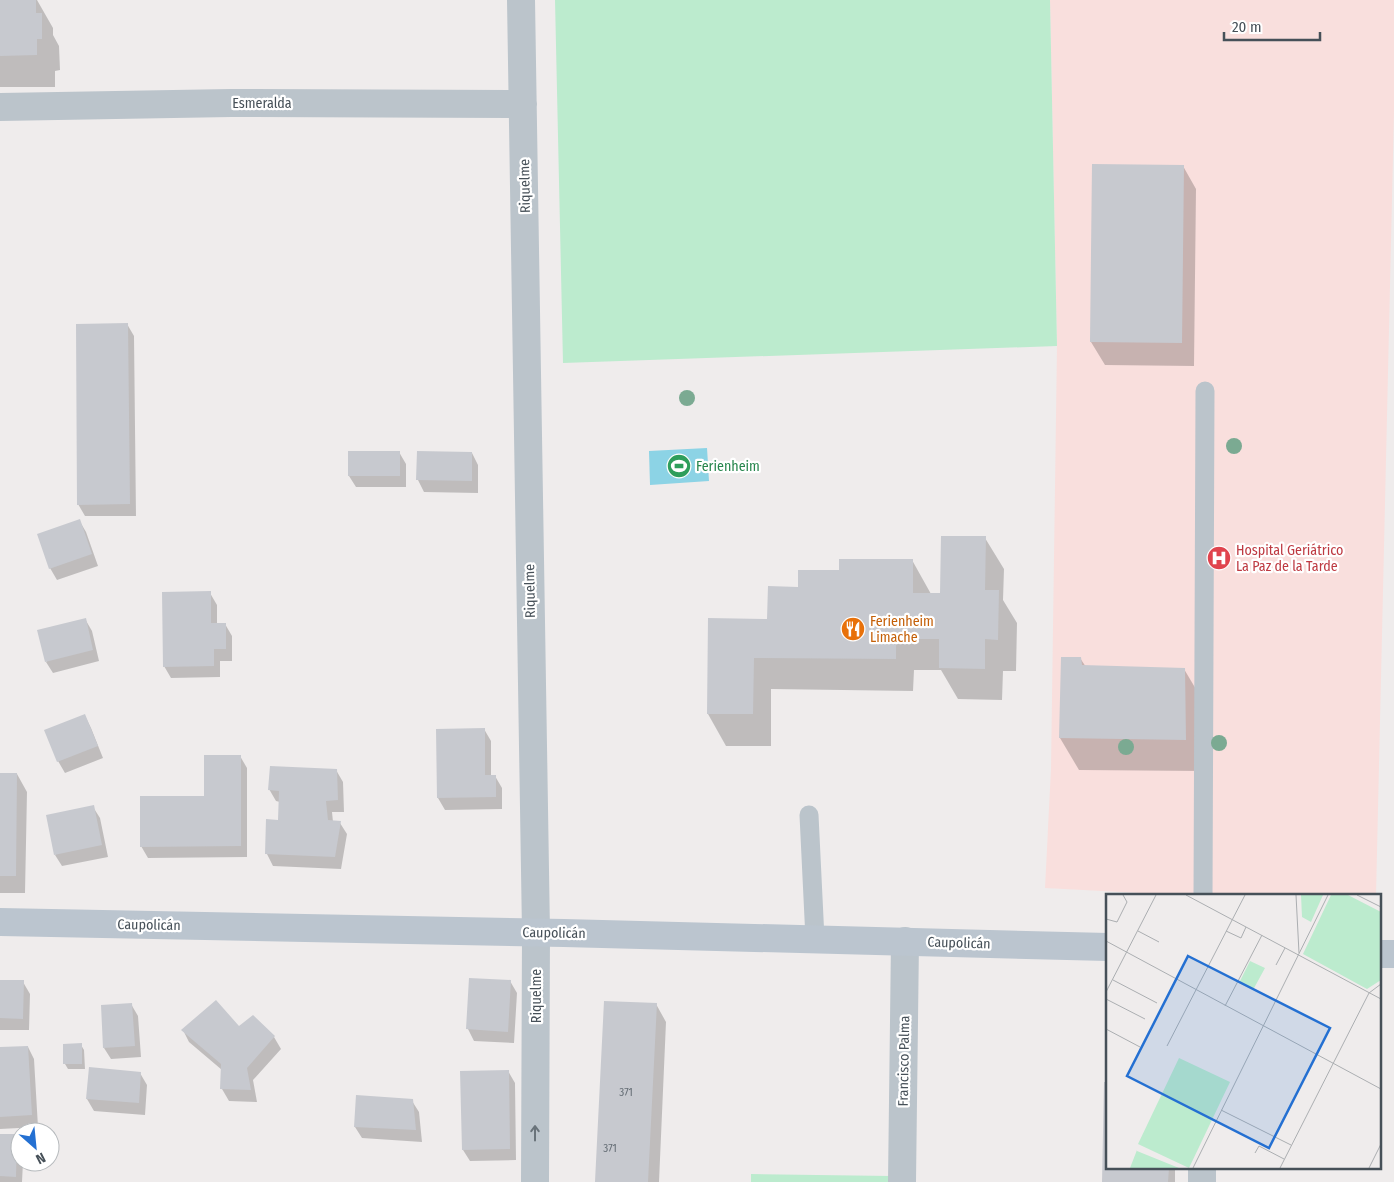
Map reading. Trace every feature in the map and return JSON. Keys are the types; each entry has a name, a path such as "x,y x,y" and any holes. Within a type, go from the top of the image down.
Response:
{"street":[{"name":"Riquelme","path":"521,0 536,932 535,1182"},
{"name":"Esmeralda","path":"0,108 231,103 523,104"},
{"name":"Caupolicán","path":"0,922 536,932 1106,947"},
{"name":"Francisco Palma","path":"902,1182 905,941"}],"lane":[{"path":"1203,894 1205,391"},
{"path":"809,815 815,939"}],"shaded area":[{"name":"Hospital Geriátrico La Paz de la Tarde","path":"1050,0 1394,0 1394,111 1376,894 1159,894 1045,888 1051,769 1057,346"}],"green space":[{"path":"555,0 1050,0 1057,346 563,363"},
{"path":"751,1174 891,1176 891,1182 751,1182"}],"water":[{"name":"Ferienheim","path":"707,448 709,481 650,485 649,451"}],"building":[{"path":"0,0 36,0 36,13 42,13 42,39 37,39 37,55 0,56"},
{"path":"1092,164 1184,165 1182,343 1090,342"},
{"path":"128,323 130,504 77,505 76,324"},
{"path":"348,451 400,451 400,476 348,476"},
{"path":"417,451 472,452 472,481 416,480"},
{"path":"80,519 92,554 49,569 37,534"},
{"name":"Ferienheim Limache","path":"941,536 986,536 985,590 999,590 998,640 985,639 985,669 939,668 939,639 896,639 896,659 754,658 753,714 707,714 708,618 767,619 768,586 798,587 798,570 839,570 839,559 913,559 913,593 940,593"},
{"path":"211,591 211,623 226,623 226,649 214,649 214,666 163,667 162,592"},
{"path":"86,618 93,650 45,662 37,630"},
{"path":"1061,657 1081,657 1082,665 1185,668 1186,740 1059,738"},
{"path":"85,714 98,746 57,762 44,730"},
{"path":"485,728 485,775 496,775 496,797 437,798 436,729"},
{"path":"204,755 241,755 241,846 140,847 140,796 204,796"},
{"path":"270,766 337,769 338,800 326,801 328,820 341,821 335,857 265,854 266,819 278,820 279,791 268,790"},
{"path":"0,773 17,773 16,876 0,876"},
{"path":"94,805 102,845 54,855 46,815"},
{"path":"469,978 511,980 508,1032 466,1029"},
{"path":"0,980 24,980 23,1019 0,1018"},
{"path":"216,1000 239,1026 253,1015 275,1036 247,1068 251,1090 220,1089 221,1064 181,1030"},
{"path":"604,1001 657,1003 648,1182 595,1182"},
{"path":"132,1003 135,1046 103,1048 101,1005"},
{"path":"82,1043 82,1064 63,1064 63,1044"},
{"path":"28,1046 32,1115 0,1117 0,1047"},
{"path":"89,1067 141,1072 139,1103 86,1099"},
{"path":"509,1070 510,1149 462,1150 460,1071"},
{"path":"1104,1082 1106,1082 1106,1170 1169,1170 1168,1182 1102,1182"},
{"path":"356,1095 413,1099 416,1130 354,1127"},
{"path":"0,1134 10,1134 10,1172 16,1172 16,1177 0,1176"}],"place":[{"name":"Ferienheim","path":"679,466"},
{"name":"Hospital Geriátrico La Paz de la Tarde","path":"1219,558"},
{"name":"Ferienheim Limache","path":"853,629"}]}
